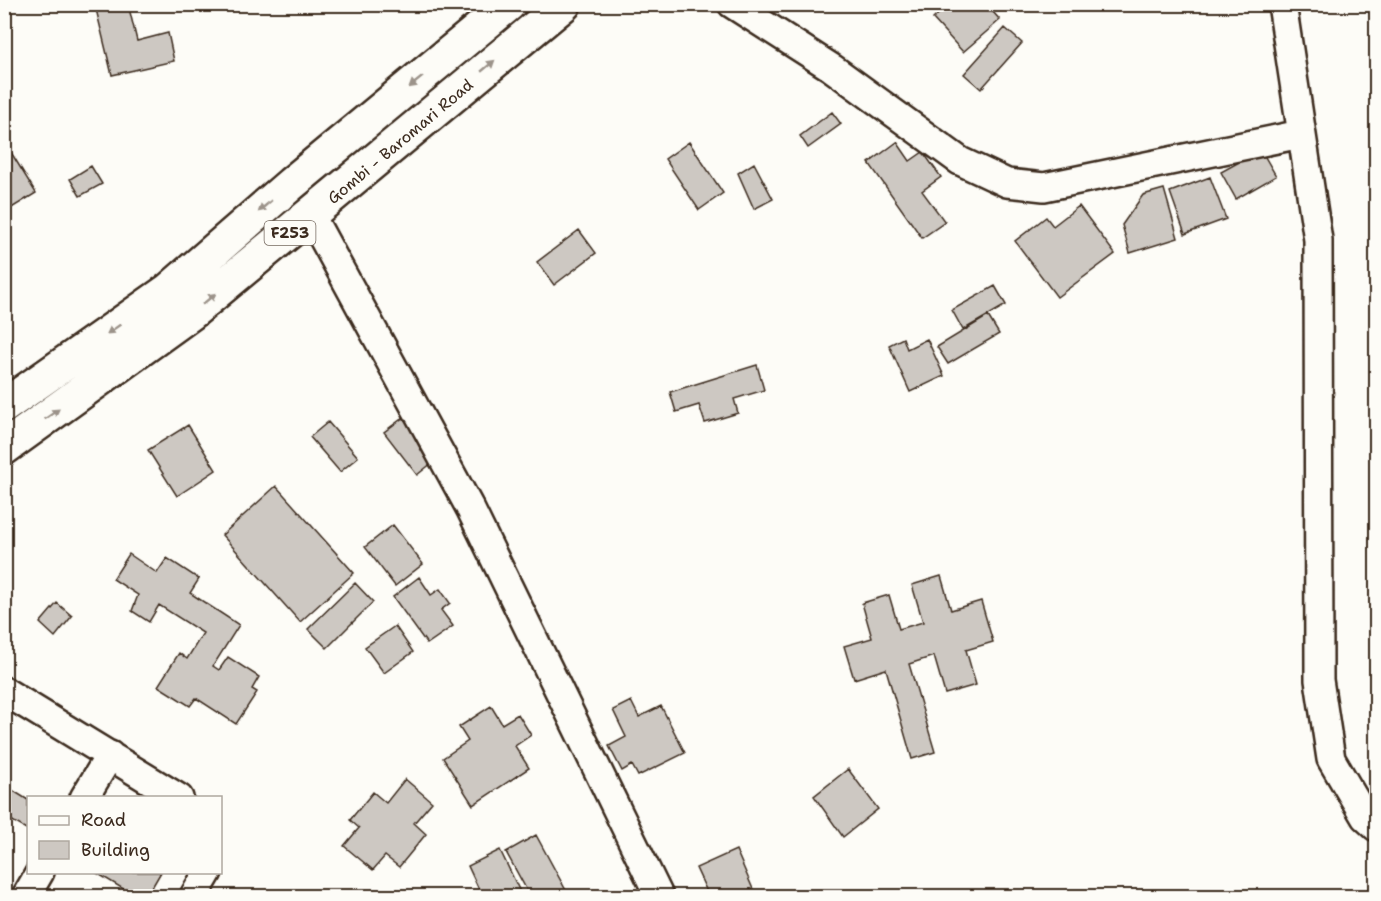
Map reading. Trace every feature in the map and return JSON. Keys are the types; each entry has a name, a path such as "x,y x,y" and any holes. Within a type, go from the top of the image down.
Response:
{"main road":[{"name":"F253","path":"4,406 169,290 509,4"},
{"name":"Gombi - Baromari Road","path":"4,448 191,313 311,216 564,4"},
{"path":"375,115 392,148"}],"street":[{"path":"732,4 832,68 960,161 1007,183 1044,187 1301,134"},
{"path":"1282,4 1318,240 1319,680 1331,759 1365,817 1377,827"},
{"path":"311,216 470,508 659,897"},
{"path":"5,692 176,796"},
{"path":"85,796 110,755"},
{"path":"26,897 39,874"},
{"path":"194,897 207,874"}],"building":[{"path":"128,4 137,41 168,33 174,61 112,75 95,5"},
{"path":"949,4 986,4 1000,20 963,52 933,19"},
{"path":"1005,28 1022,43 981,89 964,74"},
{"path":"832,112 841,124 808,148 800,136"},
{"path":"4,141 36,193 10,209 4,201"},
{"path":"689,142 723,193 699,210 665,159"},
{"path":"897,142 910,161 923,152 941,177 922,191 945,222 922,238 869,163"},
{"path":"1261,150 1276,176 1236,199 1221,172"},
{"path":"754,163 773,199 754,209 738,173"},
{"path":"91,166 102,184 80,196 70,179"},
{"path":"1210,177 1226,219 1185,234 1170,192"},
{"path":"1164,189 1178,238 1130,253 1122,225 1143,195"},
{"path":"1079,206 1115,254 1057,297 1015,241 1046,217 1053,226"},
{"path":"579,230 596,253 554,285 537,262"},
{"path":"995,286 1006,305 963,330 952,310"},
{"path":"988,316 999,334 948,364 937,347"},
{"path":"903,338 907,349 927,339 944,376 910,392 889,345"},
{"path":"757,365 764,390 734,399 738,413 705,423 699,405 676,412 670,392"},
{"path":"404,417 437,459 417,475 384,432"},
{"path":"328,422 358,457 340,472 310,437"},
{"path":"188,425 216,470 177,496 148,450"},
{"path":"276,486 354,573 300,622 222,535"},
{"path":"393,525 423,564 395,586 365,547"},
{"path":"129,554 157,573 167,558 199,579 190,593 239,625 213,666 219,670 228,657 259,677 252,689 257,692 236,724 196,698 190,706 158,686 179,653 187,659 203,633 159,605 149,622 132,611 138,595 113,579"},
{"path":"941,576 951,610 981,601 993,642 966,650 976,685 945,694 934,656 909,664 935,752 912,759 886,669 854,679 844,646 872,638 862,603 889,595 899,629 923,622 912,585"},
{"path":"419,577 431,595 440,589 450,603 441,610 453,626 427,644 393,597"},
{"path":"355,583 373,602 327,648 308,629"},
{"path":"57,603 72,616 55,637 40,623"},
{"path":"395,626 413,652 384,673 365,647"},
{"path":"631,701 639,717 661,706 685,753 638,776 632,765 622,771 609,746 626,737 613,710"},
{"path":"491,706 502,724 518,714 531,735 515,746 529,768 473,805 443,758 468,741 459,727"},
{"path":"848,769 878,809 843,837 814,796"},
{"path":"405,779 432,802 414,823 426,834 399,867 385,856 373,870 344,846 359,828 350,820 373,792 386,803"},
{"path":"4,785 27,799 26,829 4,816"},
{"path":"536,835 569,896 530,896 506,852"},
{"path":"500,850 522,896 482,896 468,866"},
{"path":"736,850 756,896 709,896 696,868"},
{"path":"98,874 160,874 147,896 135,896"}]}
